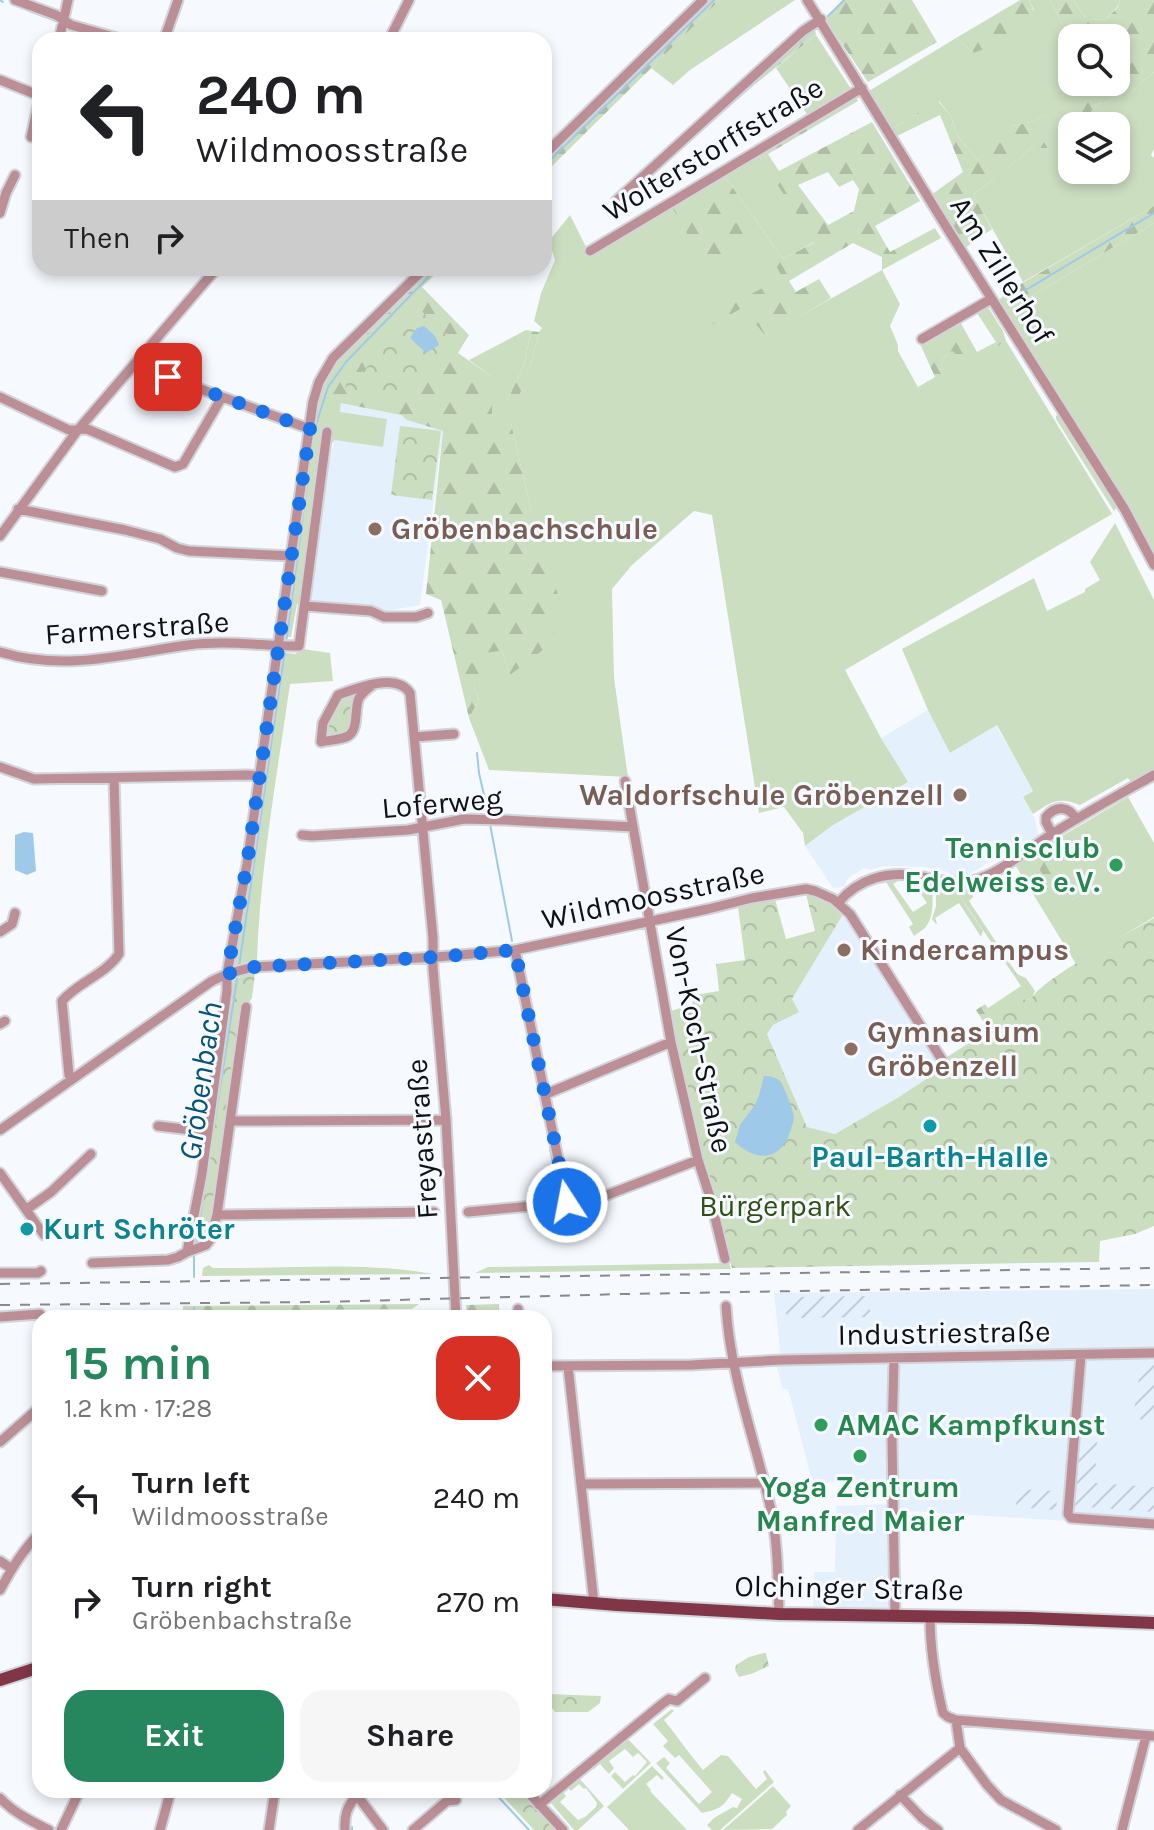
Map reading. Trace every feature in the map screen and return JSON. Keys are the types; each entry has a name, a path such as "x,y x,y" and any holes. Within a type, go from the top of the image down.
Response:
{"main road":[{"name":"Olchinger Straße","path":"552,1600 779,1614 1154,1623"},
{"path":"0,1680 32,1670"}],"street":[{"path":"15,0 56,15 71,25 96,32"},
{"path":"61,32 68,0"},
{"path":"167,32 178,0"},
{"path":"393,32 409,0"},
{"path":"552,147 703,0"},
{"name":"Am Zillerhof","path":"807,0 1125,510 1154,565"},
{"path":"616,201 803,31 821,19"},
{"path":"0,80 32,93"},
{"name":"Wolterstorffstraße","path":"590,251 862,88"},
{"path":"0,213 3,192 15,175"},
{"path":"0,536 77,431 210,276"},
{"path":"189,1251 227,991 235,972 259,776 286,646 292,556 313,402 319,382 333,358 417,276"},
{"path":"922,339 991,299"},
{"path":"135,365 310,429"},
{"path":"0,397 69,430 87,429 175,467 183,464 222,397"},
{"path":"286,646 299,646 327,432"},
{"path":"18,509 125,530 189,551 292,556"},
{"path":"0,572 102,591"},
{"path":"305,606 371,611 384,617 416,617 428,613"},
{"name":"Farmerstraße","path":"0,652 29,660 74,661 111,659 191,645 286,646"},
{"name":"Freyastraße","path":"374,684 398,682 406,686 410,693 446,1120 456,1310"},
{"path":"374,684 359,698 354,730 348,736 321,742 323,723 338,695 374,684"},
{"path":"415,737 454,734"},
{"path":"0,767 34,779 259,776"},
{"path":"949,1071 856,923 839,902 855,887 885,875 954,882 971,881 992,873 1076,819 1154,775"},
{"path":"72,1079 69,1075 62,1001 113,963 119,954 114,778"},
{"name":"Von-Koch-Straße","path":"625,781 671,1042 725,1259"},
{"path":"1052,834 1046,822 1051,811 1065,809 1076,819"},
{"name":"Loferweg","path":"302,835 396,831 464,819 633,827"},
{"name":"Wildmoosstraße","path":"235,972 515,950 806,889 839,902"},
{"path":"0,932 12,924 15,913"},
{"path":"515,950 567,1202"},
{"path":"0,1130 212,981 235,972"},
{"path":"92,1263 159,1261 178,1257 202,1247 210,1240 217,1215 246,1007"},
{"path":"546,1094 671,1042"},
{"path":"230,1121 446,1120"},
{"path":"158,1126 208,1132"},
{"path":"27,1209 51,1192 91,1154"},
{"path":"468,1212 594,1200 698,1160"},
{"path":"0,1173 44,1235"},
{"path":"217,1215 434,1212"},
{"path":"0,1273 41,1271"},
{"path":"726,1306 734,1362 772,1513 779,1614"},
{"path":"0,1317 32,1315"},
{"name":"Industriestraße","path":"552,1366 1154,1353"},
{"path":"1081,1355 1068,1514 1071,1518 1154,1524"},
{"path":"894,1359 895,1615"},
{"path":"568,1366 594,1603"},
{"path":"0,1442 32,1414"},
{"path":"581,1484 764,1483"},
{"path":"0,1590 32,1541"},
{"path":"0,1561 12,1569"},
{"path":"930,1616 933,1672 943,1713 948,1717 1150,1736 1122,1830"},
{"path":"552,1794 662,1704 669,1699 677,1701 705,1678"},
{"path":"956,1720 960,1748 987,1785 1001,1800 1056,1830"},
{"path":"858,1830 960,1748"},
{"path":"900,1795 938,1830"},
{"path":"0,1798 19,1815 49,1830"},
{"path":"61,1830 76,1798"},
{"path":"160,1830 169,1798"},
{"path":"269,1830 274,1798"},
{"path":"345,1830 345,1813 352,1798"},
{"path":"359,1798 383,1830"},
{"path":"533,1798 563,1830"},
{"path":"539,1805 548,1798"},
{"path":"413,1830 447,1801 456,1800"}],"shaded area":[{"name":"Gröbenbachschule","path":"340,403 401,415 407,420 443,431 420,605 387,611 375,607 309,602 329,457 335,440"},
{"name":"Waldorfschule Gröbenzell","path":"928,710 951,753 996,725 1033,791 1023,797 1034,817 1039,836 1018,849 1010,847 961,877 924,867 884,866 870,870 864,868 848,878 844,887 833,888 805,846 833,825 907,782 881,738"},
{"name":"Gymnasium Gröbenzell","path":"842,916 940,1070 835,1134 807,1127 767,1034 773,1025 798,1012 792,999"},
{"path":"1154,1289 1154,1524 893,1510 895,1610 813,1608 814,1572 835,1572 836,1506 892,1504 892,1480 813,1484 788,1389 783,1389 775,1361 781,1360 774,1293"},
{"path":"870,1296 870,1317 786,1318 786,1297"},
{"path":"1142,1359 1154,1360 1154,1422 1133,1418"},
{"path":"1078,1441 1097,1442 1095,1483 1154,1487 1154,1512 1073,1506"},
{"path":"1017,1489 1058,1491 1056,1510 1016,1507"}],"green space":[{"path":"707,0 720,0 552,166 552,155"},
{"path":"720,0 795,0 690,70 673,85 651,68"},
{"path":"844,0 912,0 937,42 868,82 825,19"},
{"path":"1020,0 1029,0 1034,15 1031,24 1021,33 974,53 956,38"},
{"path":"1029,0 1050,0 1063,24 1058,24 1058,96 1078,96 1055,112 1012,126 1003,141 977,159 956,134 951,116 939,101 892,129 869,91 956,38 974,53 1034,10"},
{"path":"1050,0 1073,0 1086,19 1105,20 1118,7 1120,0 1154,0 1154,72 1130,94 1130,24 1063,24"},
{"path":"1073,0 1120,0 1105,20 1086,19"},
{"path":"814,24 816,35 704,129 703,126"},
{"path":"816,35 855,95 811,120 776,68"},
{"path":"1154,72 1154,149 1151,155 1154,158 1154,206 1023,282 973,195 992,180 998,169 1011,166 1034,145 1058,138 1058,184 1130,184 1130,112 1091,112 1098,104 1109,102 1115,96 1130,94"},
{"path":"855,95 858,101 768,154 779,171 872,122 920,201 875,226 890,252 935,228 941,238 882,270 882,257 853,243 789,281 796,292 819,279 831,298 766,336 742,308 665,351 662,343 782,277 762,239 706,267 672,207 723,174 783,259 815,242 756,152","holes":["828,172 839,187 853,180 859,189 854,211 828,225 798,185"]},
{"path":"1078,96 1115,96 1109,102 1098,104 1091,112 1058,112 1056,148 1034,145 1011,166 998,170 992,180 973,195 992,229 965,248 931,195 963,172 940,115 897,136 892,129 938,101 951,116 956,134 977,159 1002,141 1012,126 1054,112"},
{"path":"756,152 816,241 783,259 723,174"},
{"path":"1154,206 1154,223 1005,312 999,300 1007,292"},
{"path":"672,207 762,238 783,277 663,343 743,307 766,335 882,270 900,304 890,326 898,351 920,391 949,376 942,359 952,351 968,364 1006,341 1112,514 845,670 908,782 833,825 805,846 803,833 784,807 759,813 712,515 694,511 632,565 612,589 614,678 628,777 489,770 469,718 479,700 474,684 481,652 502,651 510,675 531,510 511,423 491,416 492,377 469,360 526,330 531,331 524,365 506,403 530,367 542,328 534,321 541,293 548,276 552,276 555,260 552,237 570,215 590,255"},
{"path":"1154,223 1154,559 1005,312"},
{"path":"421,276 434,276 422,287 469,335 458,353 492,377 492,415 501,416 511,423 531,510 560,601 552,643 510,675 502,651 481,653 482,674 474,684 479,700 469,718 441,600 426,594 443,431 407,420 401,415 340,403 340,398 318,394 335,361"},
{"path":"986,304 1006,341 968,365 952,351 942,359 950,376 920,392 918,387 935,377 920,344 959,320 977,352 996,342 975,310"},
{"path":"412,307 418,308 454,340 412,391 397,401 355,396 345,388 351,372 362,372 372,362 369,352"},
{"path":"531,331 539,332 513,411 506,403 524,365"},
{"path":"318,394 341,398 340,412 387,419 383,447 335,440 323,452 302,603 297,604 291,637 283,637"},
{"path":"1060,413 1116,503 1114,511 1056,419"},
{"path":"400,426 441,431 432,500 391,495"},
{"path":"1115,523 1154,600 1154,770 1132,783 1128,778 1080,805 1055,802 1033,814 1023,797 1033,791 997,725 950,753 902,649 1034,578 1047,611 1085,592 1100,580 1090,562"},
{"path":"303,649 330,653 333,681 290,684 265,856 257,960 232,966 281,652 295,654"},
{"path":"358,692 346,732 326,735 333,707 343,698"},
{"name":"Tennisclub Edelweiss e.V.","path":"1128,797 1154,843 1154,917 1076,964 1014,863 1030,854 1059,900 1071,900 1092,888 1062,836"},
{"path":"1062,836 1092,888 1071,900 1059,901 1030,854"},
{"path":"895,876 898,881 893,884 913,912 927,903 909,876 931,883 932,912 925,928 914,936 909,927 913,924 886,882 881,884 879,880"},
{"path":"936,883 953,886 983,931 981,937 959,903 935,918 936,924 932,919 936,906"},
{"path":"953,886 970,886 973,897 969,901 1017,974 1026,978 1035,991 1031,999 989,1031 976,1010 985,1004 988,1008 1021,986"},
{"name":"Bürgerpark","path":"806,894 830,903 842,916 792,999 799,1012 773,1025 767,1034 807,1127 835,1134 940,1070 936,1064 988,1031 1001,1012 1020,998 1031,999 1069,968 1154,918 1154,1226 1135,1234 1100,1241 1099,1262 732,1268 700,1160 668,1012 692,1004 695,995 719,991 716,964 745,960 738,907 775,899 786,939 815,931"},
{"path":"255,974 252,998 246,1007 211,1224 204,1242 193,1241 231,981"},
{"path":"729,1263 731,1269 475,1273 488,1267"},
{"path":"209,1265 213,1268 379,1268 433,1274 202,1276 203,1268"},
{"path":"419,1304 412,1309 183,1310 183,1306"},
{"path":"499,1304 499,1310 466,1310 466,1305"},
{"path":"766,1653 769,1666 739,1677 736,1665 749,1657"},
{"path":"552,1694 601,1696 600,1703 588,1712 555,1712"},
{"path":"672,1709 674,1711 664,1720 703,1770 721,1755 728,1756 756,1789 767,1779 765,1770 774,1782 720,1830 712,1830 707,1825 733,1807 737,1808 742,1799 732,1793 720,1807 702,1813 656,1763 664,1757 670,1763 666,1768 699,1804 712,1792 679,1755 675,1758 663,1746 668,1741 653,1724"},
{"path":"627,1738 651,1763 623,1789 611,1776 615,1772 625,1782 635,1776 647,1762 638,1753 633,1757 625,1749 609,1761 614,1768 609,1774 600,1764 594,1769 591,1766"},
{"path":"652,1766 664,1778 662,1780 657,1775 646,1784 687,1830 629,1830 607,1807"},
{"path":"578,1777 604,1806 578,1830 574,1830 551,1800 562,1791 566,1796 560,1802 578,1820 585,1817 597,1803 579,1784 571,1791 567,1787"},
{"path":"773,1786 791,1806 787,1815 772,1829 723,1830"},
{"path":"504,1798 530,1798 560,1830 534,1830"}],"water":[{"path":"424,326 435,336 439,345 426,353 410,338 417,328"},
{"path":"33,833 36,871 27,875 15,870 15,835"},
{"path":"764,1076 781,1082 794,1117 782,1147 775,1153 760,1156 735,1142 740,1125 755,1105"}],"waterway":[{"name":"Gröbenbach","path":"552,158 714,0"},
{"path":"828,16 844,0"},
{"path":"27,10 56,21"},
{"path":"675,154 813,30"},
{"path":"1014,297 1154,213"},
{"name":"Gröbenbach","path":"286,643 314,431 328,387 346,362 429,276"},
{"name":"Gröbenbach","path":"239,967 285,649"},
{"path":"477,753 489,817"},
{"path":"490,824 512,941"},
{"name":"Gröbenbach","path":"208,1165 238,973"},
{"path":"543,1108 546,1125"},
{"path":"550,1149 559,1194"},
{"name":"Gröbenbach","path":"196,1244 206,1179"},
{"name":"Gröbenbach","path":"194,1254 194,1277"},
{"name":"Gröbenbach","path":"499,1798 529,1830"}],"railway":[{"path":"0,1284 1154,1268"},
{"path":"0,1305 319,1302 1154,1285"}],"place":[{"name":"Gröbenbachschule","path":"375,529"},
{"name":"Waldorfschule Gröbenzell","path":"960,795"},
{"name":"Tennisclub Edelweiss e.V.","path":"1116,865"},
{"name":"Kindercampus","path":"844,950"},
{"name":"Gymnasium Gröbenzell","path":"851,1049"},
{"name":"Paul-Barth-Halle","path":"930,1126"},
{"name":"Kurt Schröter","path":"27,1229"},
{"name":"AMAC Kampfkunst","path":"821,1425"},
{"name":"Yoga Zentrum Manfred Maier","path":"860,1456"}],"route":[{"path":"168,377 310,429 247,864 227,974 253,967 515,950 567,1202"}]}
